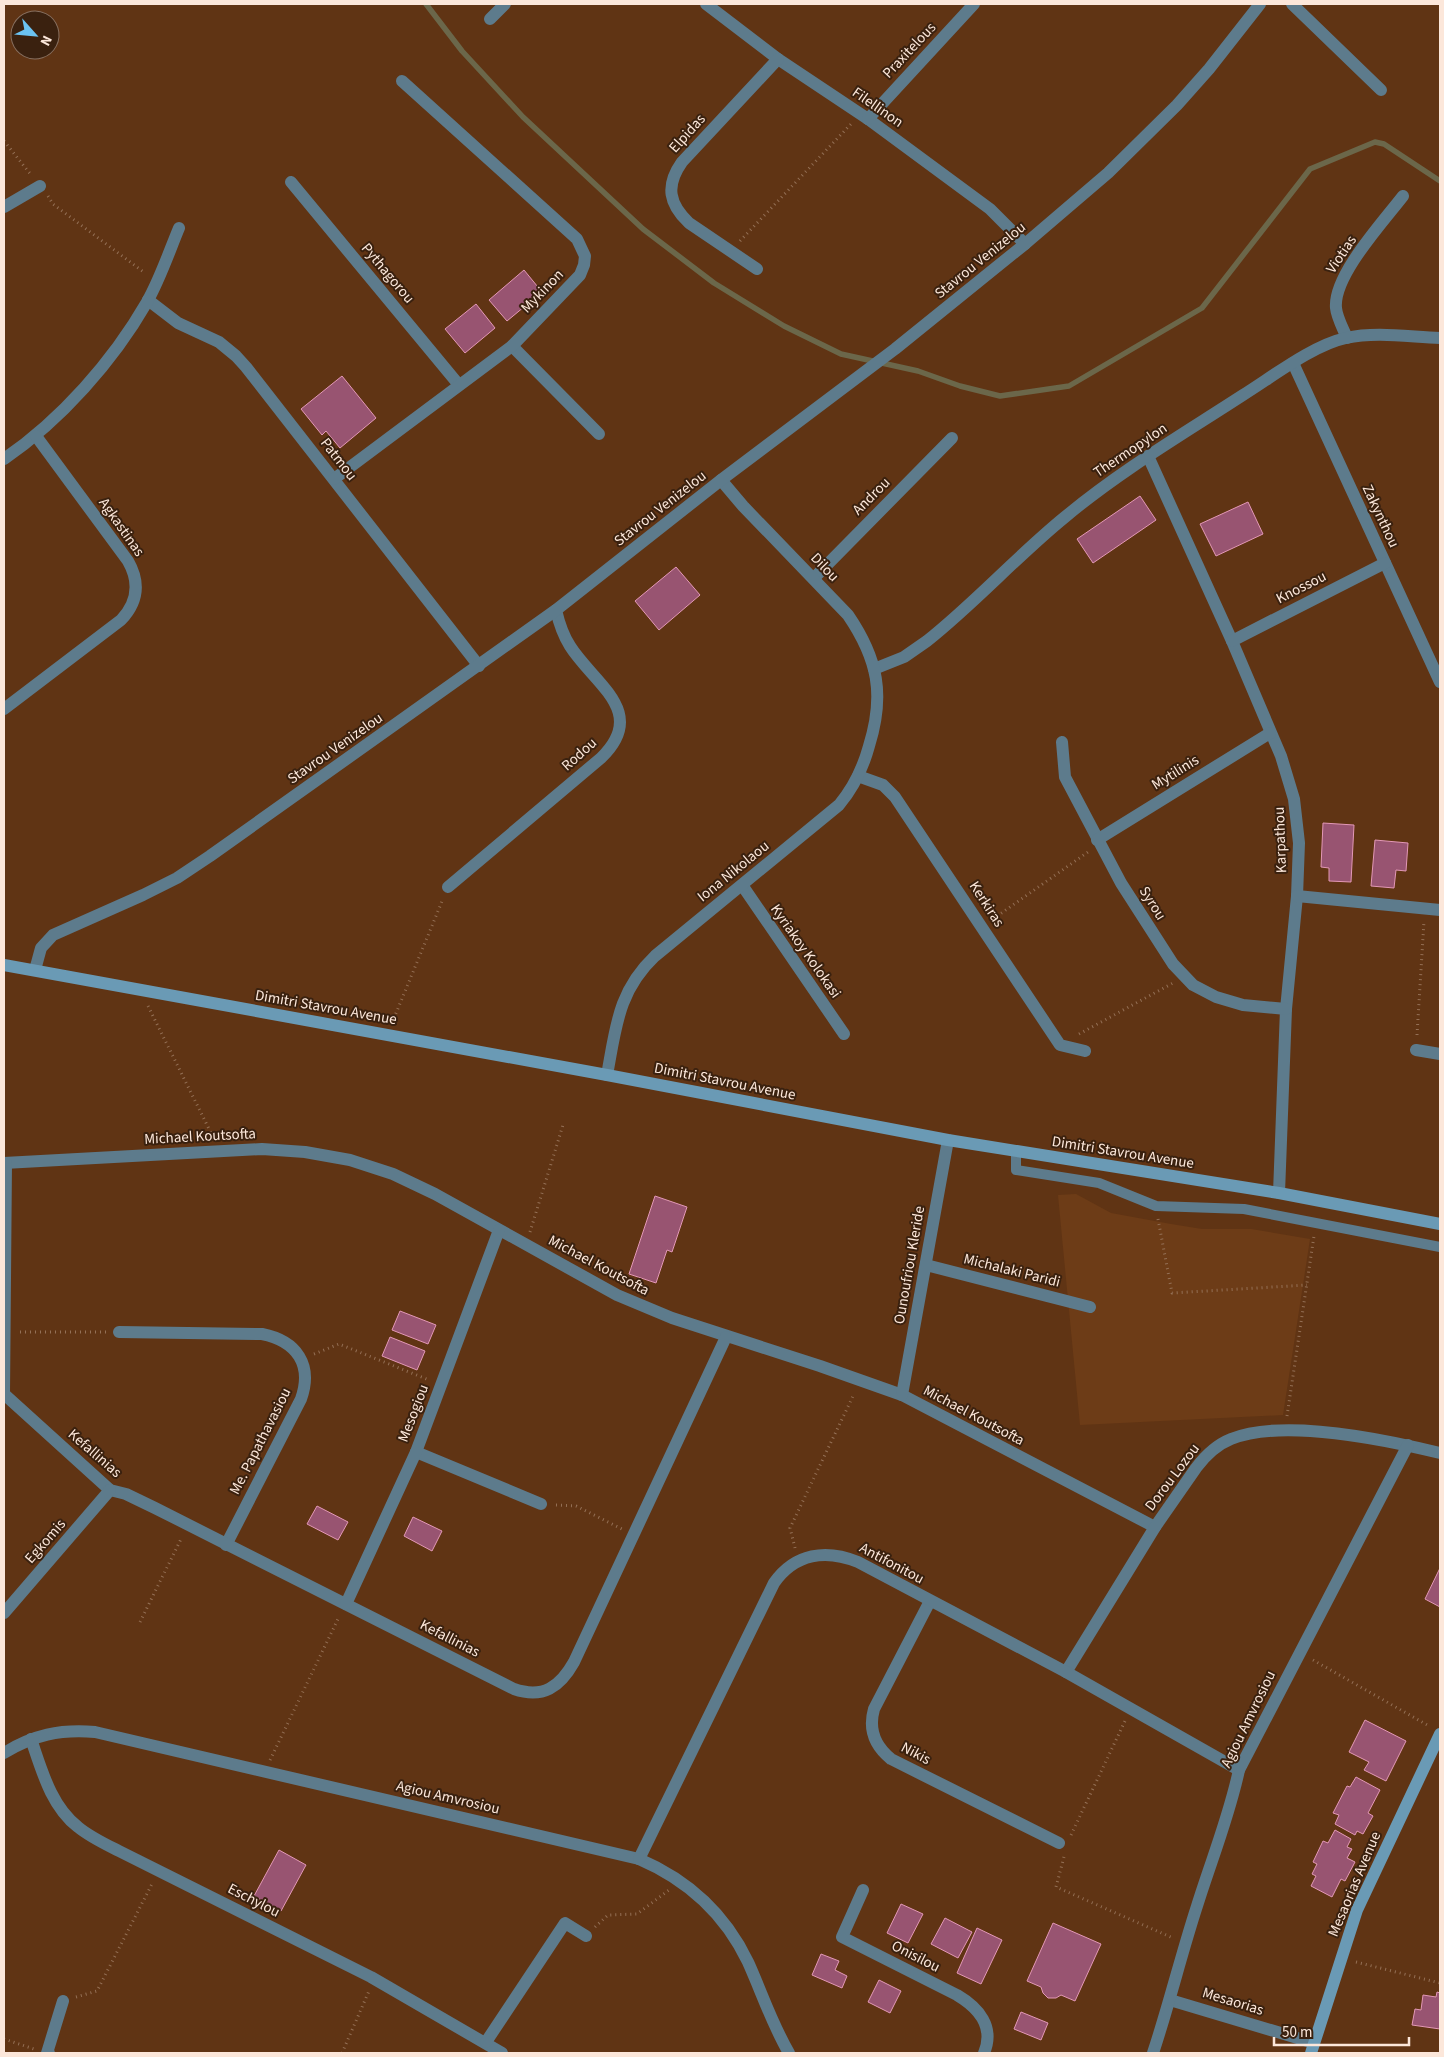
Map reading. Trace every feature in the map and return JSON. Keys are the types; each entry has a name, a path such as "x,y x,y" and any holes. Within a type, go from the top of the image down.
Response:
{"main road":[{"name":"Dimitri Stavrou Avenue","path":"4,965 387,1034 948,1140 1279,1193 1440,1224"},
{"name":"Mesaorias Avenue","path":"1313,2048 1357,1910 1436,1731"}],"street":[{"path":"490,19 505,4"},
{"name":"Filellinon","path":"706,4 778,59 864,116 990,209 1025,244"},
{"name":"Praxitelous","path":"864,116 974,4"},
{"name":"Stavrou Venizelou","path":"35,970 41,948 53,935 143,895 202,862 556,610 721,480 895,349 1025,244 1108,173 1177,105 1209,69 1260,4"},
{"path":"1292,4 1382,90"},
{"name":"Elpidas","path":"757,269 680,215 672,197 672,180 682,162 778,59"},
{"name":"Mykinon","path":"334,479 512,346 580,275 584,265 585,256 577,240 402,81"},
{"name":"Pythagorou","path":"291,182 459,385"},
{"path":"4,207 40,186"},
{"name":"Viotias","path":"1347,338 1336,314 1336,298 1341,280 1403,196"},
{"path":"4,459 36,436 87,385 126,334 148,300 179,228"},
{"name":"Patmou","path":"148,300 178,322 219,342 236,356 479,666"},
{"name":"Thermopylon","path":"874,669 904,657 927,641 1063,518 1148,456 1293,363 1324,346 1347,338 1382,336 1440,338"},
{"path":"512,346 599,434"},
{"name":"Zakynthou","path":"1293,363 1440,682"},
{"name":"Agkastinas","path":"4,709 122,620 132,607 136,593 136,578 128,561 36,436"},
{"name":"Androu","path":"814,578 952,438"},
{"name":"Karpathou","path":"1148,456 1232,641 1280,756 1294,799 1298,843 1297,896 1286,1009 1279,1193"},
{"name":"Dilou","path":"721,480 743,506 814,578 852,620 867,646 878,692"},
{"name":"Knossou","path":"1232,641 1385,563"},
{"name":"Rodou","path":"448,887 601,758 612,745 620,731 620,715 614,699 569,645 560,627 556,610"},
{"name":"Iona Nikolaou","path":"607,1075 619,1012 634,980 655,956 830,813 846,797 858,776 873,733 877,714 878,692"},
{"name":"Mytilinis","path":"1098,842 1270,733"},
{"name":"Syrou","path":"1062,742 1065,777 1098,842 1164,953 1184,977 1204,991 1230,1002 1255,1007 1286,1009"},
{"name":"Kerkiras","path":"858,776 883,785 895,797 1060,1045"},
{"name":"Kyriakoy Kolokasi","path":"742,886 844,1034"},
{"path":"1297,896 1440,910"},
{"path":"1060,1045 1084,1051"},
{"path":"1416,1050 1440,1054"},
{"name":"Ounoufriou Kleride","path":"902,1395 948,1140"},
{"name":"Michael Koutsofta","path":"5,1163 220,1151 285,1150 350,1160 412,1183 631,1302 726,1337 774,1351 902,1395 1155,1528"},
{"path":"4,1394 5,1163"},
{"name":"Mesogiou","path":"346,1604 416,1452 499,1230"},
{"name":"Michalaki Paridi","path":"926,1265 1090,1307"},
{"path":"119,1332 262,1334 280,1339 289,1344 301,1360"},
{"name":"Kefallinias","path":"4,1394 110,1490 126,1494 514,1689 530,1692 547,1690 559,1683 574,1662 726,1337"},
{"name":"Me. Papathavasiou","path":"226,1545 301,1399 306,1379 301,1360"},
{"name":"Dorou Lozou","path":"1066,1672 1155,1528 1196,1468 1212,1450 1231,1439 1243,1435 1285,1431 1344,1435 1408,1445 1440,1453"},
{"name":"Agiou Amvrosiou","path":"1152,2053 1231,1803 1239,1770 1408,1445"},
{"path":"416,1452 541,1504"},
{"name":"Egkomis","path":"4,1613 110,1490"},
{"name":"Antifonitou","path":"639,1859 769,1592 779,1576 798,1560 816,1554 846,1557 1066,1672 1239,1770"},
{"name":"Nikis","path":"930,1601 874,1709 871,1724 877,1744 891,1759 1063,1842"},
{"name":"Agiou Amvrosiou","path":"4,1753 30,1739 61,1731 94,1732 639,1859 668,1872 681,1881 702,1899 730,1931 746,1960 768,2012 789,2053"},
{"name":"Eschylou","path":"30,1739 50,1792 59,1808 69,1820 96,1839 374,1979 486,2042 502,2053"},
{"name":"Onisilou","path":"863,1890 842,1937 957,1995 974,2006 986,2021 988,2030 984,2053"},
{"path":"486,2042 565,1923 586,1936"},
{"name":"Mesaorias","path":"1170,2000 1313,2048"},
{"path":"48,2053 63,2001"}],"lane":[{"path":"1016,1151 1016,1170 1099,1183 1156,1206 1244,1209 1440,1247"}],"path":[{"path":"731,251 864,116"},
{"path":"4,141 53,204 145,272 148,300"},
{"path":"982,927 1098,842"},
{"path":"387,1034 448,887"},
{"path":"1416,1050 1425,908"},
{"path":"1060,1045 1184,977"},
{"path":"140,990 220,1151"},
{"path":"526,1245 563,1125"},
{"path":"1156,1206 1172,1293 1307,1285"},
{"path":"1285,1431 1316,1223"},
{"path":"4,1332 119,1332"},
{"path":"301,1360 339,1344 441,1385"},
{"path":"798,1560 790,1528 861,1380"},
{"path":"541,1504 576,1506 633,1535"},
{"path":"140,1622 188,1525"},
{"path":"264,1772 346,1604"},
{"path":"1299,1652 1436,1731"},
{"path":"1131,1709 1063,1842 1056,1887 1186,1943"},
{"path":"63,2001 97,1991 159,1871"},
{"path":"586,1936 608,1915 637,1914 681,1881"},
{"path":"1341,1958 1440,1983"},
{"path":"342,2053 374,1979"},
{"path":"4,2038 48,2053"},
{"path":"29,2053 31,2047"}],"shaded area":[{"path":"1076,1194 1111,1213 1202,1229 1251,1229 1310,1239 1283,1415 1080,1425 1058,1195"}],"building":[{"path":"524,270 542,292 507,321 489,300"},
{"path":"476,304 495,328 465,353 445,329"},
{"path":"342,376 376,418 340,448 326,431 322,435 301,409"},
{"path":"1140,496 1156,520 1093,563 1077,539"},
{"path":"1248,502 1263,534 1216,556 1200,524"},
{"path":"676,567 700,595 659,630 635,601"},
{"path":"1323,823 1354,825 1351,882 1329,881 1329,868 1321,867"},
{"path":"1375,840 1408,843 1406,871 1396,870 1394,888 1371,886"},
{"path":"655,1196 687,1207 672,1252 667,1250 656,1283 629,1274"},
{"path":"400,1311 436,1325 428,1344 392,1330"},
{"path":"390,1337 425,1351 417,1370 382,1356"},
{"path":"317,1506 348,1522 338,1540 307,1524"},
{"path":"413,1517 442,1531 432,1551 404,1536"},
{"path":"1440,1568 1440,1607 1425,1599"},
{"path":"1365,1720 1406,1741 1386,1781 1364,1770 1369,1762 1349,1752"},
{"path":"1356,1777 1380,1790 1368,1813 1373,1816 1363,1834 1357,1831 1355,1835 1335,1824 1339,1815 1333,1813 1347,1786 1350,1787"},
{"path":"1335,1830 1351,1839 1347,1847 1352,1849 1347,1858 1355,1862 1345,1881 1341,1879 1332,1897 1311,1886 1316,1876 1312,1874 1317,1864 1313,1862 1323,1841 1328,1843"},
{"path":"279,1850 306,1865 281,1911 254,1896"},
{"path":"901,1904 923,1914 908,1943 887,1933"},
{"path":"945,1918 972,1932 958,1958 931,1944"},
{"path":"1053,1923 1101,1944 1075,2001 1061,1995 1056,1998 1048,1998 1043,1993 1041,1987 1027,1981"},
{"path":"977,1928 1002,1940 981,1984 957,1973"},
{"path":"821,1954 839,1961 835,1970 847,1976 842,1988 812,1975"},
{"path":"879,1980 901,1991 890,2013 868,2002"},
{"path":"1437,1992 1440,1993 1440,2029 1412,2025 1415,2009 1421,2010 1423,1995 1436,1997"},
{"path":"1021,2012 1048,2023 1041,2040 1014,2029"}],"waterway":[{"path":"426,4 462,51 523,117 643,229 714,283 784,326 841,354 918,371 960,386 1000,396 1069,386 1202,308 1310,169 1375,142 1384,144 1440,181"}]}
